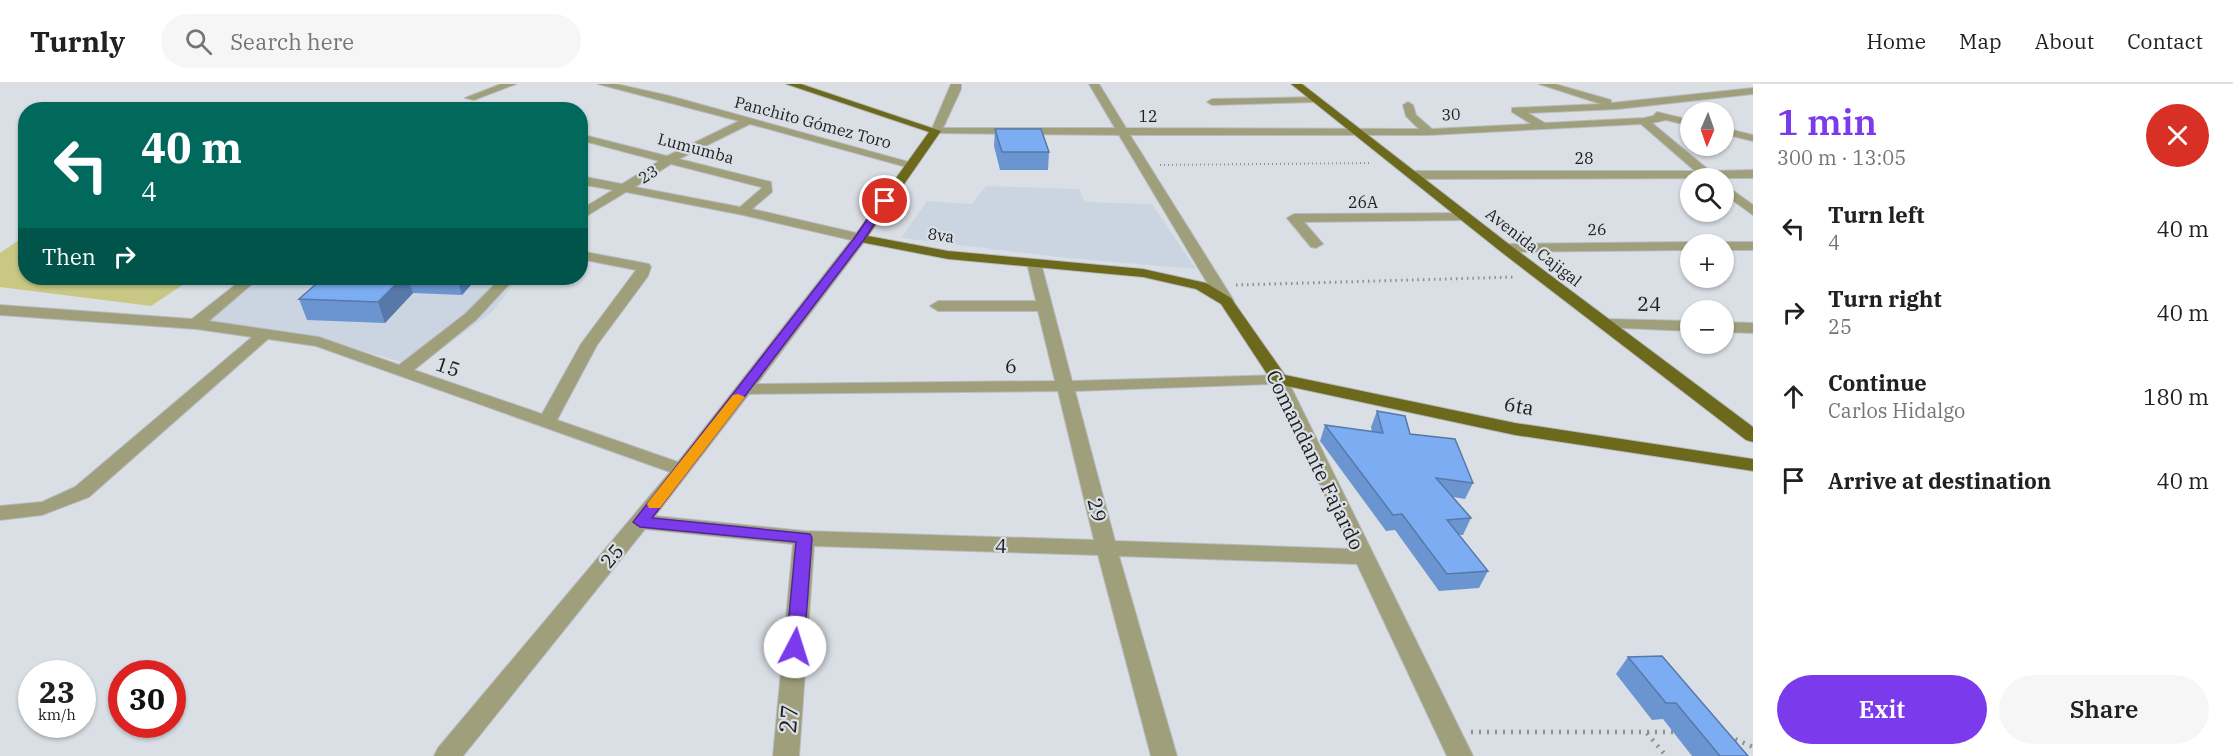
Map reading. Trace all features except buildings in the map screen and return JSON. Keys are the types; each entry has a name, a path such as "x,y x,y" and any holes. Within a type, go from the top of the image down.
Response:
{"main road":[{"path":"791,84 936,131 910,164 860,238"},
{"name":"Avenida Cajigal","path":"1296,84 1400,163 1541,276 1753,436"},
{"name":"8va","path":"860,238 948,255 1143,273 1201,286 1226,301"},
{"name":"Comandante Fajardo","path":"1226,301 1279,379"},
{"name":"6ta","path":"1279,379 1515,429 1753,465"}],"street":[{"path":"469,84 470,102"},
{"path":"470,98 511,84"},
{"name":"Panchito Gómez Toro","path":"603,84 750,120 910,164"},
{"path":"936,131 956,84"},
{"name":"Comandante Fajardo","path":"1094,84 1126,133 1226,301"},
{"path":"1544,84 1593,92 1618,106 1680,120"},
{"path":"1696,87 1715,94"},
{"path":"1543,126 1516,110 1618,106 1753,91"},
{"path":"1212,102 1315,99"},
{"path":"1407,105 1411,116 1429,132"},
{"name":"30","path":"1359,132 1429,132 1644,121 1667,117"},
{"name":"23","path":"588,211 672,158 750,120"},
{"path":"1644,121 1699,168"},
{"name":"12","path":"936,131 1359,132"},
{"path":"1734,133 1753,138"},
{"name":"Lumumba","path":"588,139 672,158 767,185 768,189 757,201 743,211"},
{"name":"28","path":"1734,175 1753,174"},
{"name":"28","path":"1414,176 1680,177"},
{"name":"8va","path":"588,182 743,211 860,238"},
{"path":"1734,196 1753,211"},
{"name":"26A","path":"1316,244 1294,218 1465,217"},
{"name":"25","path":"447,756 682,470 860,238"},
{"name":"26","path":"1505,248 1680,246"},
{"path":"1734,246 1753,246"},
{"path":"546,423 589,344 641,276 644,267 588,256"},
{"name":"29","path":"1034,263 1107,550 1164,756"},
{"path":"196,324 243,285"},
{"path":"400,372 453,334 502,285"},
{"path":"938,306 1045,306"},
{"name":"15","path":"0,310 196,324 319,342 682,470"},
{"name":"24","path":"1606,324 1680,326"},
{"path":"1734,327 1753,328"},
{"path":"0,513 31,513 56,507 82,492 264,335"},
{"name":"Comandante Fajardo","path":"1279,379 1446,732 1460,756"},
{"name":"6","path":"745,389 1065,386 1279,379"},
{"name":"4","path":"640,522 804,538 1362,557"},
{"name":"27","path":"786,756 804,538"}],"path":[{"path":"1143,165 1400,163"},
{"path":"1217,285 1541,276"},
{"path":"1446,732 1689,732"},
{"path":"1646,732 1666,756"},
{"path":"1721,732 1753,747"}],"shaded area":[{"path":"986,186 1079,189 1085,202 1152,204 1196,269 1066,258 901,238 927,201 972,204"},
{"path":"18,241 18,285 182,285 151,306 0,287 0,253"},
{"path":"250,285 513,285 492,312 417,367 321,338 206,321"}],"slow traffic":[{"path":"655,504 738,397"}],"route":[{"path":"795,647 804,538 640,522 745,389 860,238 885,201"}]}
